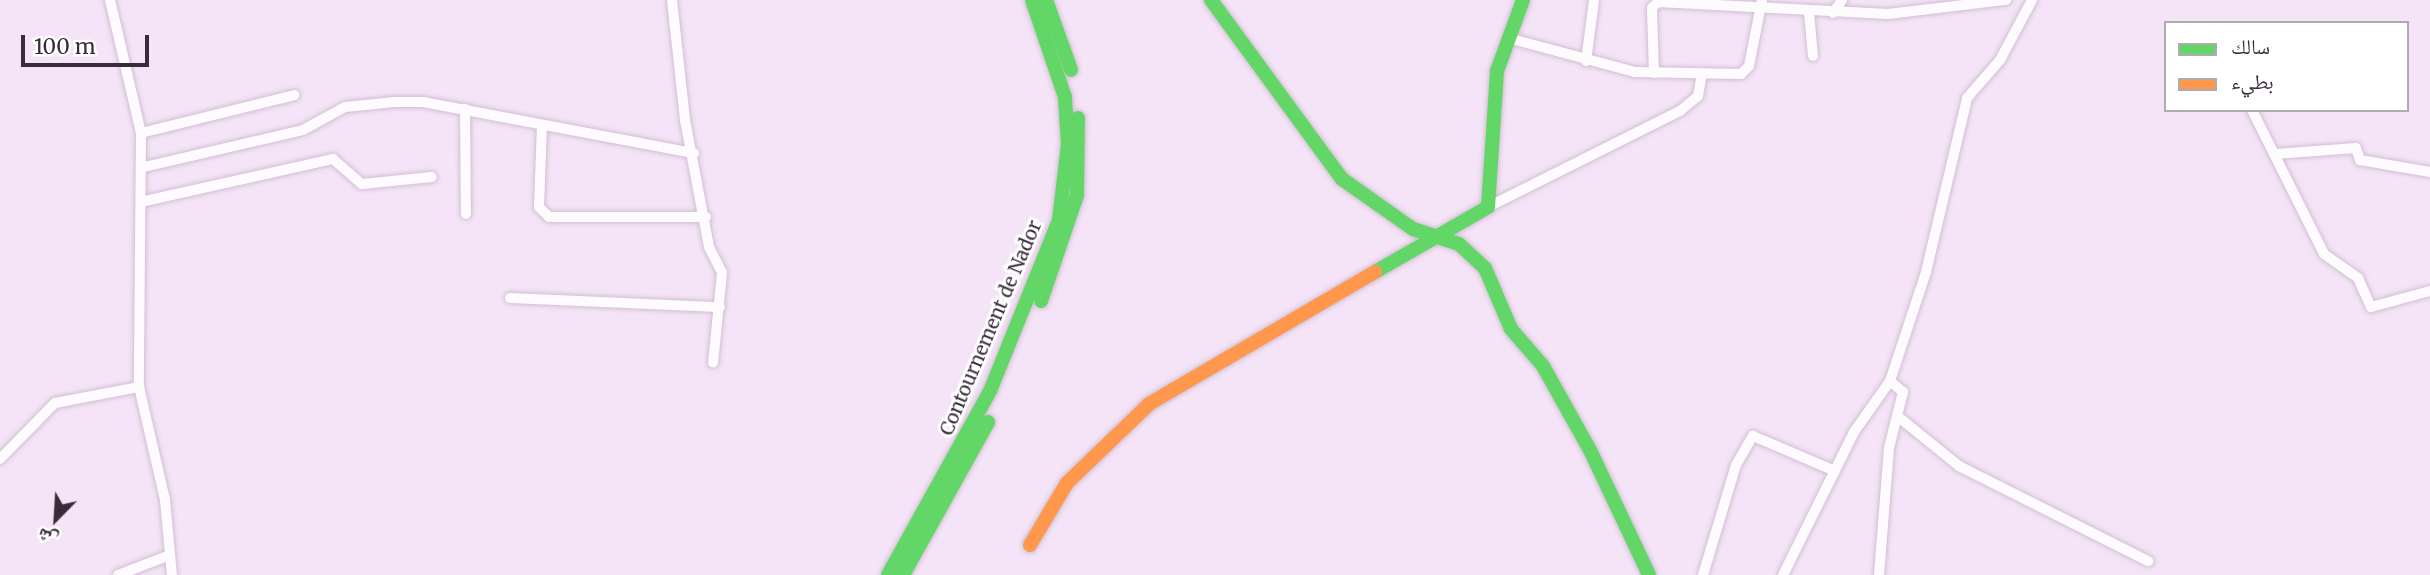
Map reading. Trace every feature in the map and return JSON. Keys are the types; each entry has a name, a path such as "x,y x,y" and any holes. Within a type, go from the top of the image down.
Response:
{"main road":[{"name":"Contournement de Nador","path":"888,575 990,391 1059,220 1068,158 1065,97 1032,0"},
{"name":"Contournement de Nador","path":"902,575 974,450 1064,247 1080,142 1076,90 1046,0"},
{"path":"1211,0 1342,179 1413,229 1459,244 1492,277 1511,329 1570,414 1649,575"},
{"path":"1030,545 1067,483 1149,404 1488,207 1497,71 1523,0"}],"street":[{"path":"110,0 141,133 145,201 139,387 165,500 172,575"},
{"path":"673,0 679,86 706,217 709,247 722,273 713,363"},
{"path":"1586,61 1594,0"},
{"path":"1833,13 1842,0"},
{"path":"1654,73 1654,4 1759,3 1809,13 1888,14 2006,0"},
{"path":"1783,575 1835,471 1890,381 1926,272 1967,98 2000,60 2032,0"},
{"path":"1508,38 1586,61 1654,73 1703,74 1747,70 1759,3"},
{"path":"1809,13 1813,56"},
{"path":"1488,207 1680,111 1698,96 1703,74"},
{"path":"141,133 294,95"},
{"path":"144,167 303,130 345,107 423,102 694,153"},
{"path":"465,109 466,214"},
{"path":"2253,112 2324,254 2358,278 2371,307 2430,291"},
{"path":"542,125 539,207 549,217 706,217"},
{"path":"2275,154 2356,148 2360,160 2430,172"},
{"path":"145,201 333,159 362,184 432,177"},
{"path":"510,298 720,307"},
{"path":"1880,574 1889,448 1901,419 1903,392 1890,381"},
{"path":"0,459 55,402 139,387"},
{"path":"1901,419 1959,466 2148,561"},
{"path":"1703,575 1736,465 1753,436 1835,471"},
{"path":"118,575 170,555"}],"traffic: fast":[{"path":"888,575 990,391 1059,220 1068,144 1065,97 1032,0"},
{"path":"1046,0 1071,70"},
{"path":"1211,0 1342,179 1413,229 1459,244 1485,268 1511,329 1543,366 1590,450 1649,575"},
{"path":"1375,272 1488,207 1497,71 1523,0"},
{"path":"1041,301 1077,195 1078,118"},
{"path":"903,575 988,422"}],"traffic: slow":[{"path":"1030,545 1067,483 1149,404 1375,272"}]}
